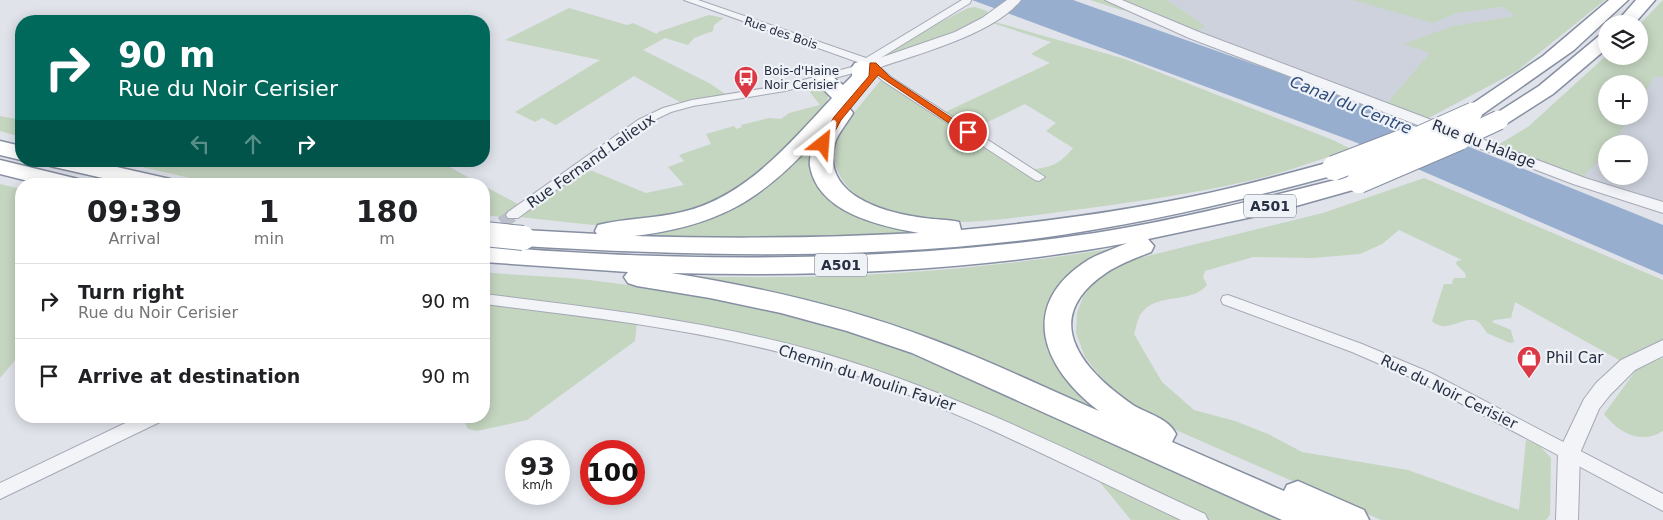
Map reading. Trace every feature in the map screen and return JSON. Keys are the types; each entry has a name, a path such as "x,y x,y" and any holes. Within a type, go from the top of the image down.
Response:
{"highway":[{"name":"A501","path":"490,248 523,238 709,248 842,247 973,239 1067,228 1210,202 1273,187 1334,168 1395,146 1473,112 1522,81 1567,48 1619,0"},
{"path":"1632,15 1646,0"},
{"name":"A501","path":"490,248 709,266 841,265 997,255 1107,240 1180,227 1286,203 1359,180 1419,157 1499,120 1546,90 1598,47"},
{"path":"523,238 571,232 635,229 689,219 711,211 744,194 769,174 863,76 867,65"},
{"path":"867,65 874,77 837,119 823,144 821,157 822,172 836,194 864,212 918,226 972,228 1027,224 1067,228"},
{"path":"822,78 835,88 842,98"},
{"path":"0,148 15,152"},
{"path":"0,167 45,178"},
{"path":"85,167 135,178"},
{"path":"1180,227 1156,241 1119,254 1098,264 1080,277 1063,297 1057,314 1056,333 1064,357 1078,376 1096,393 1135,422 1353,520"},
{"path":"490,248 526,265 593,271 707,288 782,302 862,324 930,350 1316,520"}],"street":[{"name":"Rue des Bois","path":"689,0 867,65"},
{"name":"Rue Fernand Lalieux","path":"867,65 967,0"},
{"name":"Rue Fernand Lalieux","path":"513,215 576,168 656,115 685,105 785,88 867,65 951,38 987,20 1015,0"},
{"name":"Rue du Halage","path":"1111,0 1194,35 1579,181 1663,208"},
{"path":"867,65 1039,177"},
{"name":"Chemin du Moulin Favier","path":"490,300 583,311 705,332 802,354 938,400 973,414 1199,520"},
{"name":"Rue du Noir Cerisier","path":"1228,300 1395,364 1663,503"},
{"path":"1567,520 1569,453 1591,405 1603,389 1628,365 1663,347"},
{"path":"0,491 141,423"}],"shaded area":[{"path":"1113,0 1428,0 1479,10 1503,7 1516,16 1503,18 1517,71 1427,119"},
{"path":"1598,64 1623,65 1663,77 1663,208 1603,185 1648,185 1648,135 1598,135 1598,183 1498,145 1528,127"}],"green space":[{"path":"1090,0 1167,0 1205,26 1194,35 1134,11 1121,10"},
{"path":"1353,0 1605,0 1517,71 1424,120 1385,106 1430,53 1404,44 1453,26 1515,16 1503,7 1456,13 1433,23"},
{"path":"1663,0 1663,77 1655,76 1648,87 1648,75 1598,75 1598,125 1625,125 1618,135 1598,135 1598,161 1579,181 1493,148 1528,127 1598,63 1598,65 1648,65 1648,16"},
{"path":"975,7 987,11 988,20 1125,59 1333,140 1351,149 1302,166 1230,185 1184,194 1010,218 967,222 941,221 896,213 868,202 856,194 842,180 836,166 835,145 840,130 880,81 885,81 941,114 1050,63 1031,54 1051,42 986,21 960,35 886,55 904,41 968,8","holes":["1025,104 1056,123 1046,131 1073,148 1063,159 1054,165 1028,170 969,131"]},
{"path":"569,8 627,25 633,23 657,34 658,32 709,15 724,18 714,25 713,31 694,38 688,45 665,38 643,50 709,83 730,97 685,105 634,76 556,125 542,118 535,122 515,112 600,60 505,40"},
{"path":"803,83 824,88 829,93 826,105 755,181 688,215 602,226 519,217 576,168 590,170 646,193 684,185 668,167 684,161 679,155 711,144 706,134 734,126 736,129 742,127 741,125 769,118 781,119 789,113 820,105"},
{"path":"0,116 15,119 15,135 0,131"},
{"path":"832,117 823,138 839,205 967,231 846,237 595,238 717,214"},
{"path":"142,167 450,167 469,178 190,178"},
{"path":"1424,178 1663,280 1663,347 1628,365 1515,302 1511,318 1494,320 1492,322 1511,330 1514,342 1510,343 1487,333 1480,323 1475,320 1448,326 1437,325 1432,321 1444,284 1453,284 1454,278 1466,278 1465,273 1456,264 1457,261 1462,260 1399,230 1382,244 1360,254 1312,258 1253,257 1205,271 1203,277 1207,285 1192,295 1164,300 1147,308 1139,317 1134,334 1162,382 1194,410 1235,421 1268,434 1302,452 1408,470 1519,510 1526,440 1540,446 1551,458 1550,515 1546,520 1381,520 1153,420 1114,391 1085,357 1076,333 1077,313 1083,297 1092,284 1111,270 1131,260 1323,213"},
{"path":"0,184 15,188 15,360 0,378"},
{"path":"490,189 518,204 502,217 490,216"},
{"path":"1133,245 1112,251 1049,330 1130,424 684,276 797,277 909,272 1021,262"},
{"path":"490,272 589,280 716,299 757,308 840,330 921,356 1290,520 1131,520 1089,469 973,414 802,353 637,321 635,341 527,420 477,431 468,429 465,423 490,423"},
{"path":"1663,358 1663,431 1647,437 1639,437 1616,427 1604,414 1642,362"}],"water":[{"name":"Canal du Centre","path":"972,0 1073,0 1282,74 1410,123 1663,225 1663,275 1355,142"}],"tunnel":[{"path":"490,231 513,215"}],"place":[{"name":"Bois-d'Haine Noir Cerisier","path":"746,99"},
{"name":"Phil Car","path":"1529,379"}],"route":[{"path":"823,144 837,119 874,77 873,65 887,79 968,132"}]}
